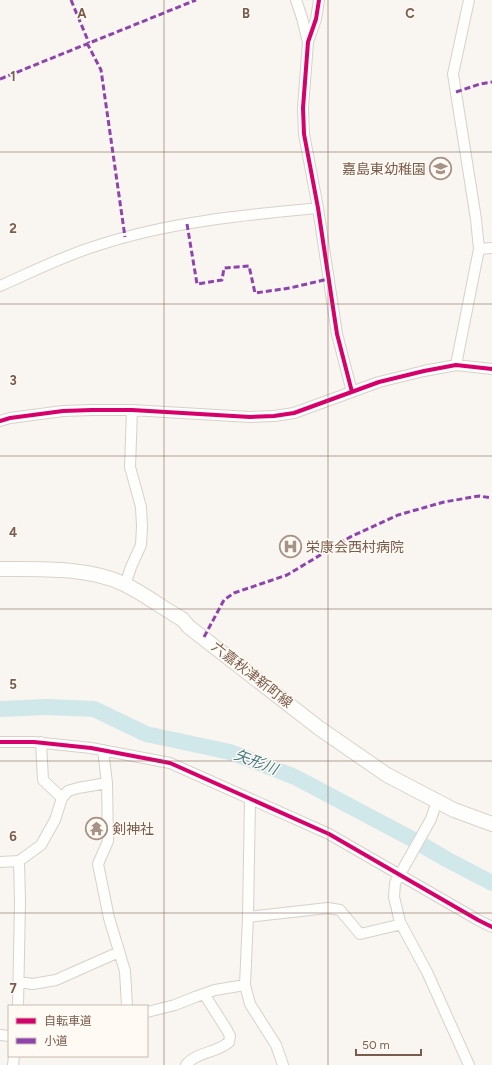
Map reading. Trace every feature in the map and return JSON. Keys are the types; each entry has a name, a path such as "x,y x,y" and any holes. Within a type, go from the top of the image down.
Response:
{"main road":[{"name":"六嘉秋津新町線","path":"0,569 34,569 86,573 125,585 182,620 319,728 387,775 454,810 492,824"}],"street":[{"path":"296,0 308,42"},
{"path":"319,0 316,19 308,42 303,108 304,134 318,208 337,334 352,392"},
{"path":"456,365 479,249 476,219 453,74 469,0"},
{"path":"0,286 98,245 131,236 211,219 318,208"},
{"path":"479,249 492,248"},
{"path":"0,421 10,418 63,411 92,410 132,410 250,417 274,416 294,413 379,382 424,371 456,365 492,370"},
{"path":"125,585 141,545 141,507 130,467 132,410"},
{"path":"0,742 41,742 103,750 170,764 329,834 492,927"},
{"path":"41,742 43,780 62,798"},
{"path":"103,750 107,783 108,841 98,864 109,918 125,971 127,1005"},
{"path":"0,862 19,861 41,844 55,820 62,798 68,791 107,783"},
{"path":"250,799 245,985 250,1004 276,1045 283,1065"},
{"path":"437,801 431,819 401,875 395,883 394,897 400,922 427,972 469,1065"},
{"path":"18,1005 19,861"},
{"path":"248,917 328,908 340,910 360,934 398,925 400,922"},
{"path":"19,982 33,984 56,980 119,952"},
{"path":"148,1012 175,1006 216,990 245,985"},
{"path":"186,1065 190,1060 224,1046 229,1042 230,1036 227,1030 204,994"}],"waterway":[{"name":"矢形川","path":"0,709 46,707 94,709 146,734 230,752 295,777 492,883"}],"marked path":[{"path":"71,0 89,43"},
{"path":"0,79 196,0"},
{"path":"87,43 101,70 125,237"},
{"path":"456,92 480,84 492,82"},
{"path":"187,224 197,284 222,280 224,268 249,266 255,293 290,288 328,279"},
{"path":"204,637 224,600 234,593 287,575 352,536 398,515 444,502 479,496 492,498"}],"cycle path":[{"path":"319,0 316,19 308,42 303,108 304,134 318,208 337,334 352,392"},
{"path":"0,421 10,418 63,411 92,410 132,410 250,417 274,416 294,413 379,382 424,371 456,365 492,369"},
{"path":"0,742 34,742 91,748 170,763 329,834 492,927"}],"place":[{"name":"嘉島東幼稚園","path":"441,169"},
{"name":"栄康会西村病院","path":"290,547"},
{"name":"剣神社","path":"96,829"}]}
